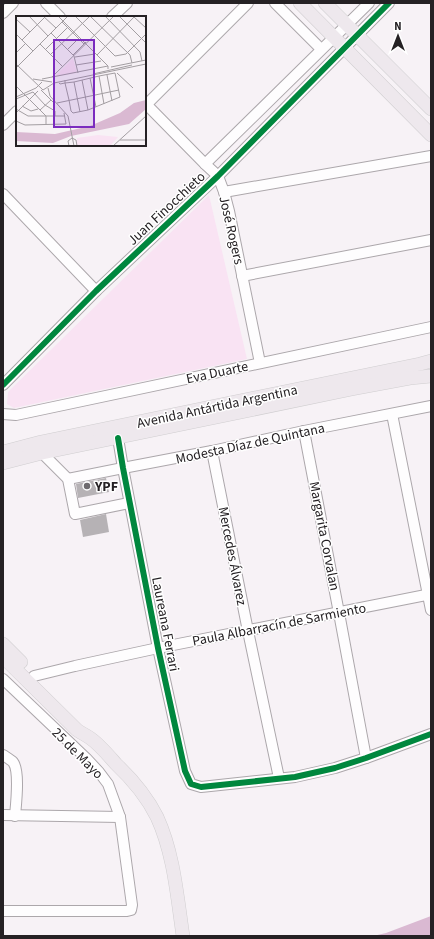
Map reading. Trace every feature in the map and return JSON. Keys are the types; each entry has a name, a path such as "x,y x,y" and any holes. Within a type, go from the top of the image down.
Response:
{"main road":[{"path":"300,3 431,135"},
{"path":"325,3 431,109"},
{"name":"Avenida Antártida Argentina","path":"3,452 41,442 431,361"},
{"name":"Avenida Antártida Argentina","path":"3,463 42,453 352,389 410,378 431,376"},
{"path":"3,644 85,728 91,739"},
{"path":"3,657 77,730 91,739 126,773 156,816 165,837 176,883 183,936"}],"street":[{"path":"3,13 13,3"},
{"path":"46,3 59,16"},
{"path":"113,16 127,3"},
{"path":"146,103 248,3"},
{"path":"275,3 322,49"},
{"name":"Juan Finocchieto","path":"205,164 369,3"},
{"name":"Juan Finocchieto","path":"3,385 96,291 218,176 389,3"},
{"name":"José Rogers","path":"146,103 218,176 224,192 260,362"},
{"path":"3,125 16,112"},
{"path":"224,192 431,156"},
{"path":"3,194 96,291"},
{"path":"242,276 431,240"},
{"name":"Eva Duarte","path":"3,414 16,414 431,327"},
{"name":"Modesta Díaz de Quintana","path":"68,479 431,406"},
{"path":"392,414 430,594 431,610"},
{"name":"Margarita Corvalan","path":"304,431 366,758"},
{"name":"Laureana Ferrari","path":"118,438 158,648 185,771 192,784 201,787 279,778"},
{"name":"Mercedes Álvarez","path":"212,451 279,778"},
{"path":"42,453 68,479 75,514 130,502"},
{"name":"Paula Albarracín de Sarmiento","path":"34,676 158,648 430,594"},
{"name":"25 de Mayo","path":"3,679 99,772 108,784 120,817 132,905 131,910 126,912 3,911"},
{"path":"279,778 295,777 335,768 431,734"},
{"path":"3,755 13,762 16,770 17,783 15,816"},
{"path":"3,815 120,817"}],"shaded area":[{"path":"209,195 247,359 14,408 7,404 8,392"},
{"path":"431,916 431,936 373,936 386,933"}],"building":[{"path":"106,478 109,492 78,498 76,484"},
{"path":"106,514 109,532 83,537 80,520"}],"cycle path":[{"path":"3,385 96,291 218,176 389,3"},
{"path":"118,438 158,648 185,771 191,784 201,787 295,777 335,768 431,734"}],"place":[{"name":"YPF","path":"87,486"}]}
